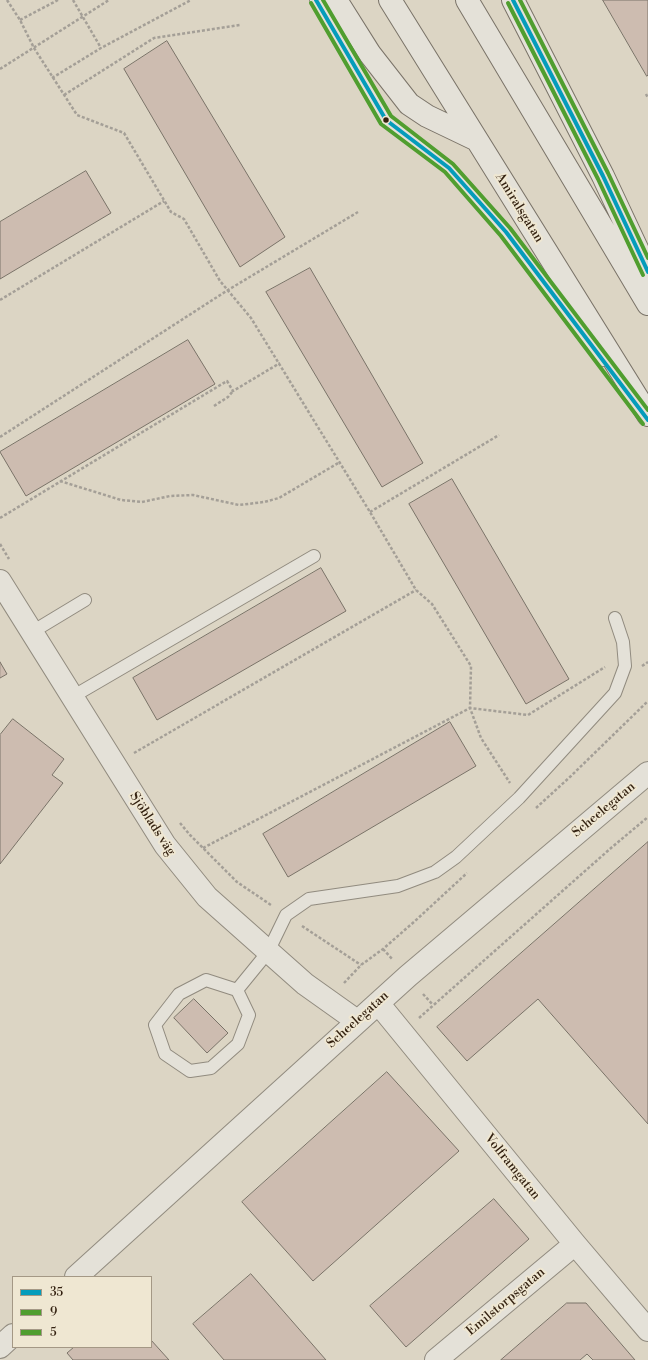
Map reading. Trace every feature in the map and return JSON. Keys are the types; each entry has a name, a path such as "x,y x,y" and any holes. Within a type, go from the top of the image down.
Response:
{"street":[{"path":"336,0 370,54 409,104 427,116 477,140"},
{"name":"Amiralsgatan","path":"390,0 648,415"},
{"path":"467,0 648,304"},
{"path":"513,0 603,176 648,272"},
{"name":"Sjöblads väg","path":"0,581 165,846 207,897 305,984 357,1021"},
{"name":"Scheelegatan","path":"77,1276 408,976 648,773"},
{"name":"Volframgatan","path":"378,1003 575,1244 648,1330"},
{"name":"Emilstorpsgatan","path":"436,1360 575,1244"},
{"path":"0,1347 12,1336"}],"lane":[{"name":"Amiralsgatan","path":"316,0 386,120 449,168 506,232 648,420"},
{"path":"72,697 314,556"},
{"path":"32,632 85,600"},
{"path":"237,990 268,952 286,916 309,899 398,886 435,872 456,857 520,798 615,694 625,666 624,642 615,618"},
{"path":"206,980 237,990 249,1015 238,1044 211,1068 190,1071 165,1054 156,1025 179,994 206,980"}],"path":[{"path":"7,0 20,20 34,48 52,78 77,115 124,133 170,212 184,219 220,282 251,318 280,363 416,590 432,604 471,666 470,708 481,738 520,798"},
{"path":"20,20 58,0"},
{"path":"72,0 101,48"},
{"path":"0,69 109,0"},
{"path":"52,78 101,48 191,0"},
{"path":"64,94 154,38 240,25"},
{"path":"646,94 648,98"},
{"path":"0,300 164,201"},
{"path":"0,437 228,290 358,212"},
{"path":"214,406 228,397 233,391 280,363"},
{"path":"0,518 228,381 233,391"},
{"path":"370,512 499,436"},
{"path":"60,481 121,500 142,502 170,496 193,495 239,505 264,502 279,498 340,462"},
{"path":"0,544 11,563"},
{"path":"129,756 416,590"},
{"path":"203,848 470,708 528,715 604,667 625,666"},
{"path":"403,1033 605,853 648,817"},
{"path":"180,823 237,882 361,965"}],"building":[{"path":"603,0 648,0 647,76"},
{"path":"167,41 285,237 240,267 124,69"},
{"path":"86,171 111,213 0,279 0,222"},
{"path":"310,268 423,463 382,487 266,292"},
{"path":"188,340 215,384 26,496 0,452"},
{"path":"452,479 569,679 526,704 409,504"},
{"path":"321,568 346,611 157,720 133,678"},
{"path":"0,662 7,674 0,678"},
{"path":"13,719 64,759 52,775 63,783 0,864 0,735"},
{"path":"450,722 476,766 288,877 263,834"},
{"path":"648,842 648,1124 538,999 467,1061 437,1027"},
{"path":"194,999 228,1033 207,1053 174,1018"},
{"path":"387,1072 459,1151 313,1281 242,1202"},
{"path":"494,1199 529,1239 406,1347 370,1306"},
{"path":"251,1274 326,1360 224,1360 193,1324"},
{"path":"567,1303 586,1303 635,1360 593,1360 587,1354 580,1360 501,1360"},
{"path":"152,1341 169,1360 73,1360 67,1353 73,1348 152,1348"}],"transit line":[{"name":"35","path":"316,0 386,120 449,168 506,232 648,420"},
{"name":"5","path":"323,0 391,116 453,164 510,228 648,410"},
{"name":"35","path":"513,0 603,176 648,272"},
{"name":"5","path":"520,0 608,173 648,258"},
{"name":"9","path":"311,3 381,124 445,172 501,236 643,424"},
{"name":"9","path":"508,3 598,179 643,275"}]}
